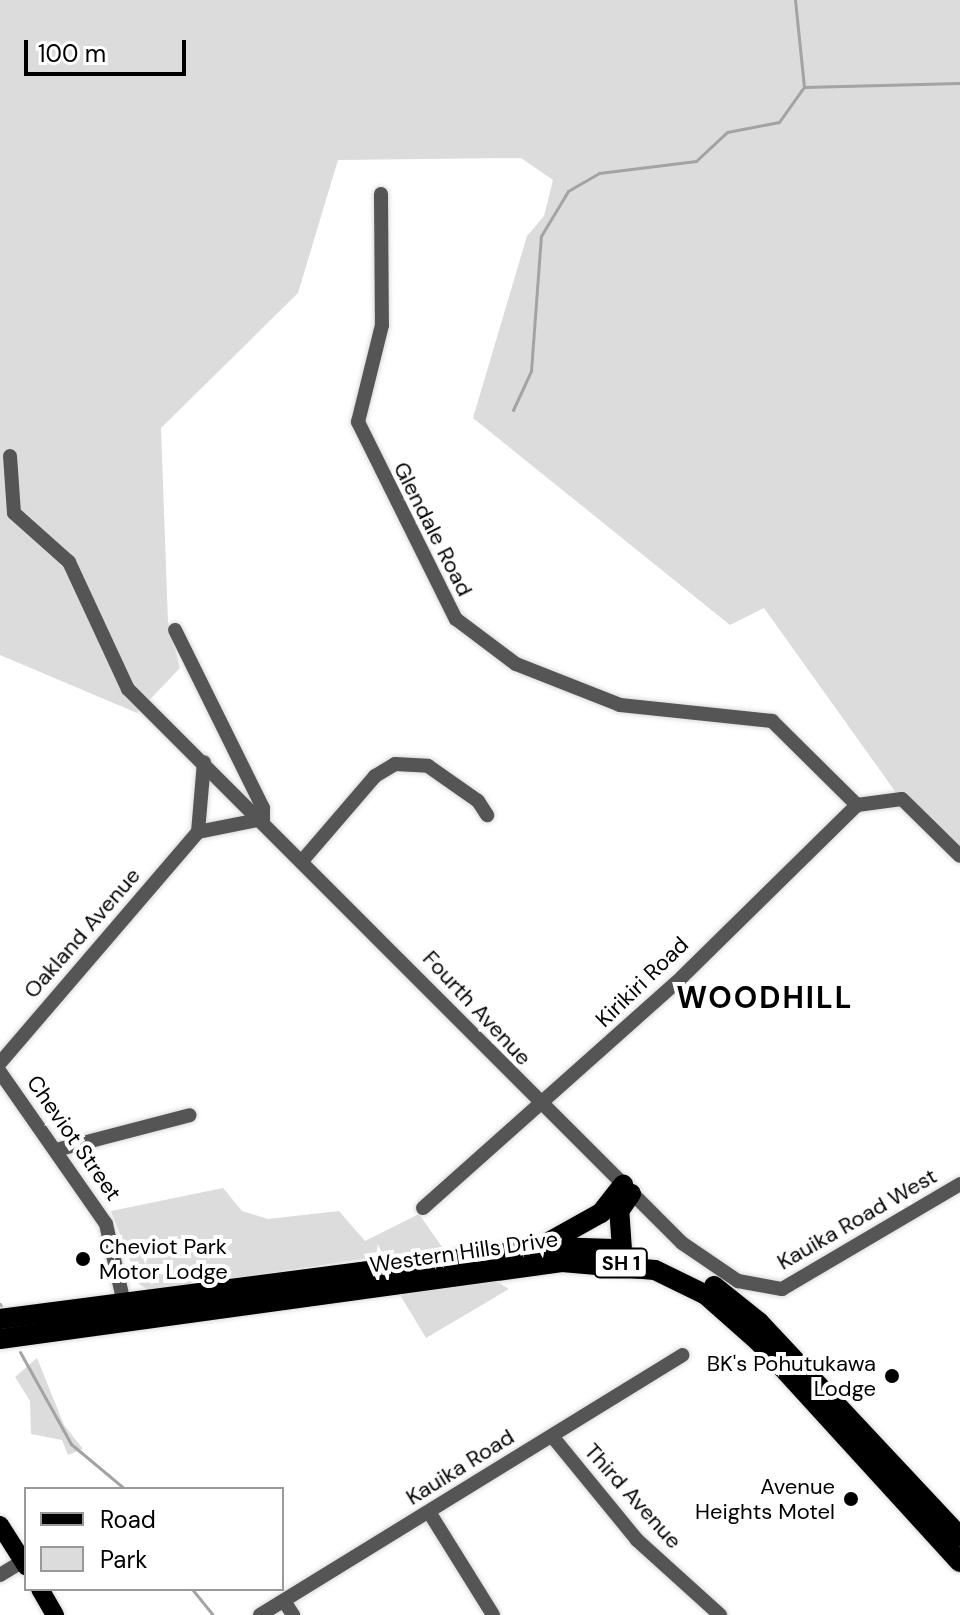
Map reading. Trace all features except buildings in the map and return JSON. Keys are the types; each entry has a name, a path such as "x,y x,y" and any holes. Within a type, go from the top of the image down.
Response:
{"highway":[{"path":"536,1249 601,1213 627,1190"},
{"path":"622,1250 619,1211 627,1190"},
{"name":"Western Hills Drive","path":"0,1339 536,1249 622,1250 702,1278 744,1309 960,1537"},
{"name":"Western Hills Drive","path":"288,1292 562,1262 655,1270 706,1295 759,1342 960,1562"},
{"name":"Western Hills Drive","path":"0,1319 126,1316"}],"main road":[{"path":"0,1525 24,1564"},
{"path":"41,1591 55,1615"}],"street":[{"name":"Glendale Road","path":"381,194 382,325 358,422 456,619 516,664 620,705 772,721 857,805"},
{"name":"Fourth Avenue","path":"10,456 14,513 69,562 128,689 165,728 263,819 627,1190 711,1264 752,1287 775,1290"},
{"path":"175,630 257,789 263,819 198,832 204,762"},
{"path":"302,861 375,776 395,764 439,773 487,815"},
{"path":"857,805 892,797 960,856"},
{"name":"Kirikiri Road","path":"423,1208 541,1105 857,805"},
{"name":"Oakland Avenue","path":"0,1063 198,832"},
{"name":"Cheviot Street","path":"0,1072 56,1150 113,1240 126,1316"},
{"path":"56,1150 190,1115"},
{"name":"Kauika Road West","path":"775,1290 960,1184"},
{"name":"Kauika Road","path":"260,1615 682,1355"},
{"name":"Third Avenue","path":"552,1436 637,1540 720,1615"},
{"path":"429,1512 493,1615"},
{"path":"0,1575 24,1564"},
{"path":"284,1601 293,1615"}],"green space":[{"path":"0,0 960,0 960,859 897,794 764,608 730,625 473,418 527,236 544,216 553,180 521,158 338,160 298,293 161,428 168,622 180,668 137,713 0,655"},
{"path":"223,1188 242,1211 268,1219 339,1211 365,1241 419,1214 442,1247 150,1291 139,1284 111,1211"},
{"path":"494,1280 509,1289 426,1338 400,1295"},
{"path":"37,1358 64,1425 83,1449 68,1455 62,1440 31,1434 30,1401 15,1377"}],"waterway":[{"path":"513,410 531,371 541,236 568,191 599,173 696,161 727,132 779,122 804,87 795,0"},
{"path":"804,87 960,83"},
{"path":"20,1352 71,1444 123,1487"},
{"path":"194,1591 213,1615"}],"place":[{"name":"Cheviot Park Motor Lodge","path":"83,1259"},
{"name":"BK's Pohutukawa Lodge","path":"892,1376"},
{"name":"Avenue Heights Motel","path":"851,1499"}],"district":[{"name":"WOODHILL","path":"765,998"}]}
